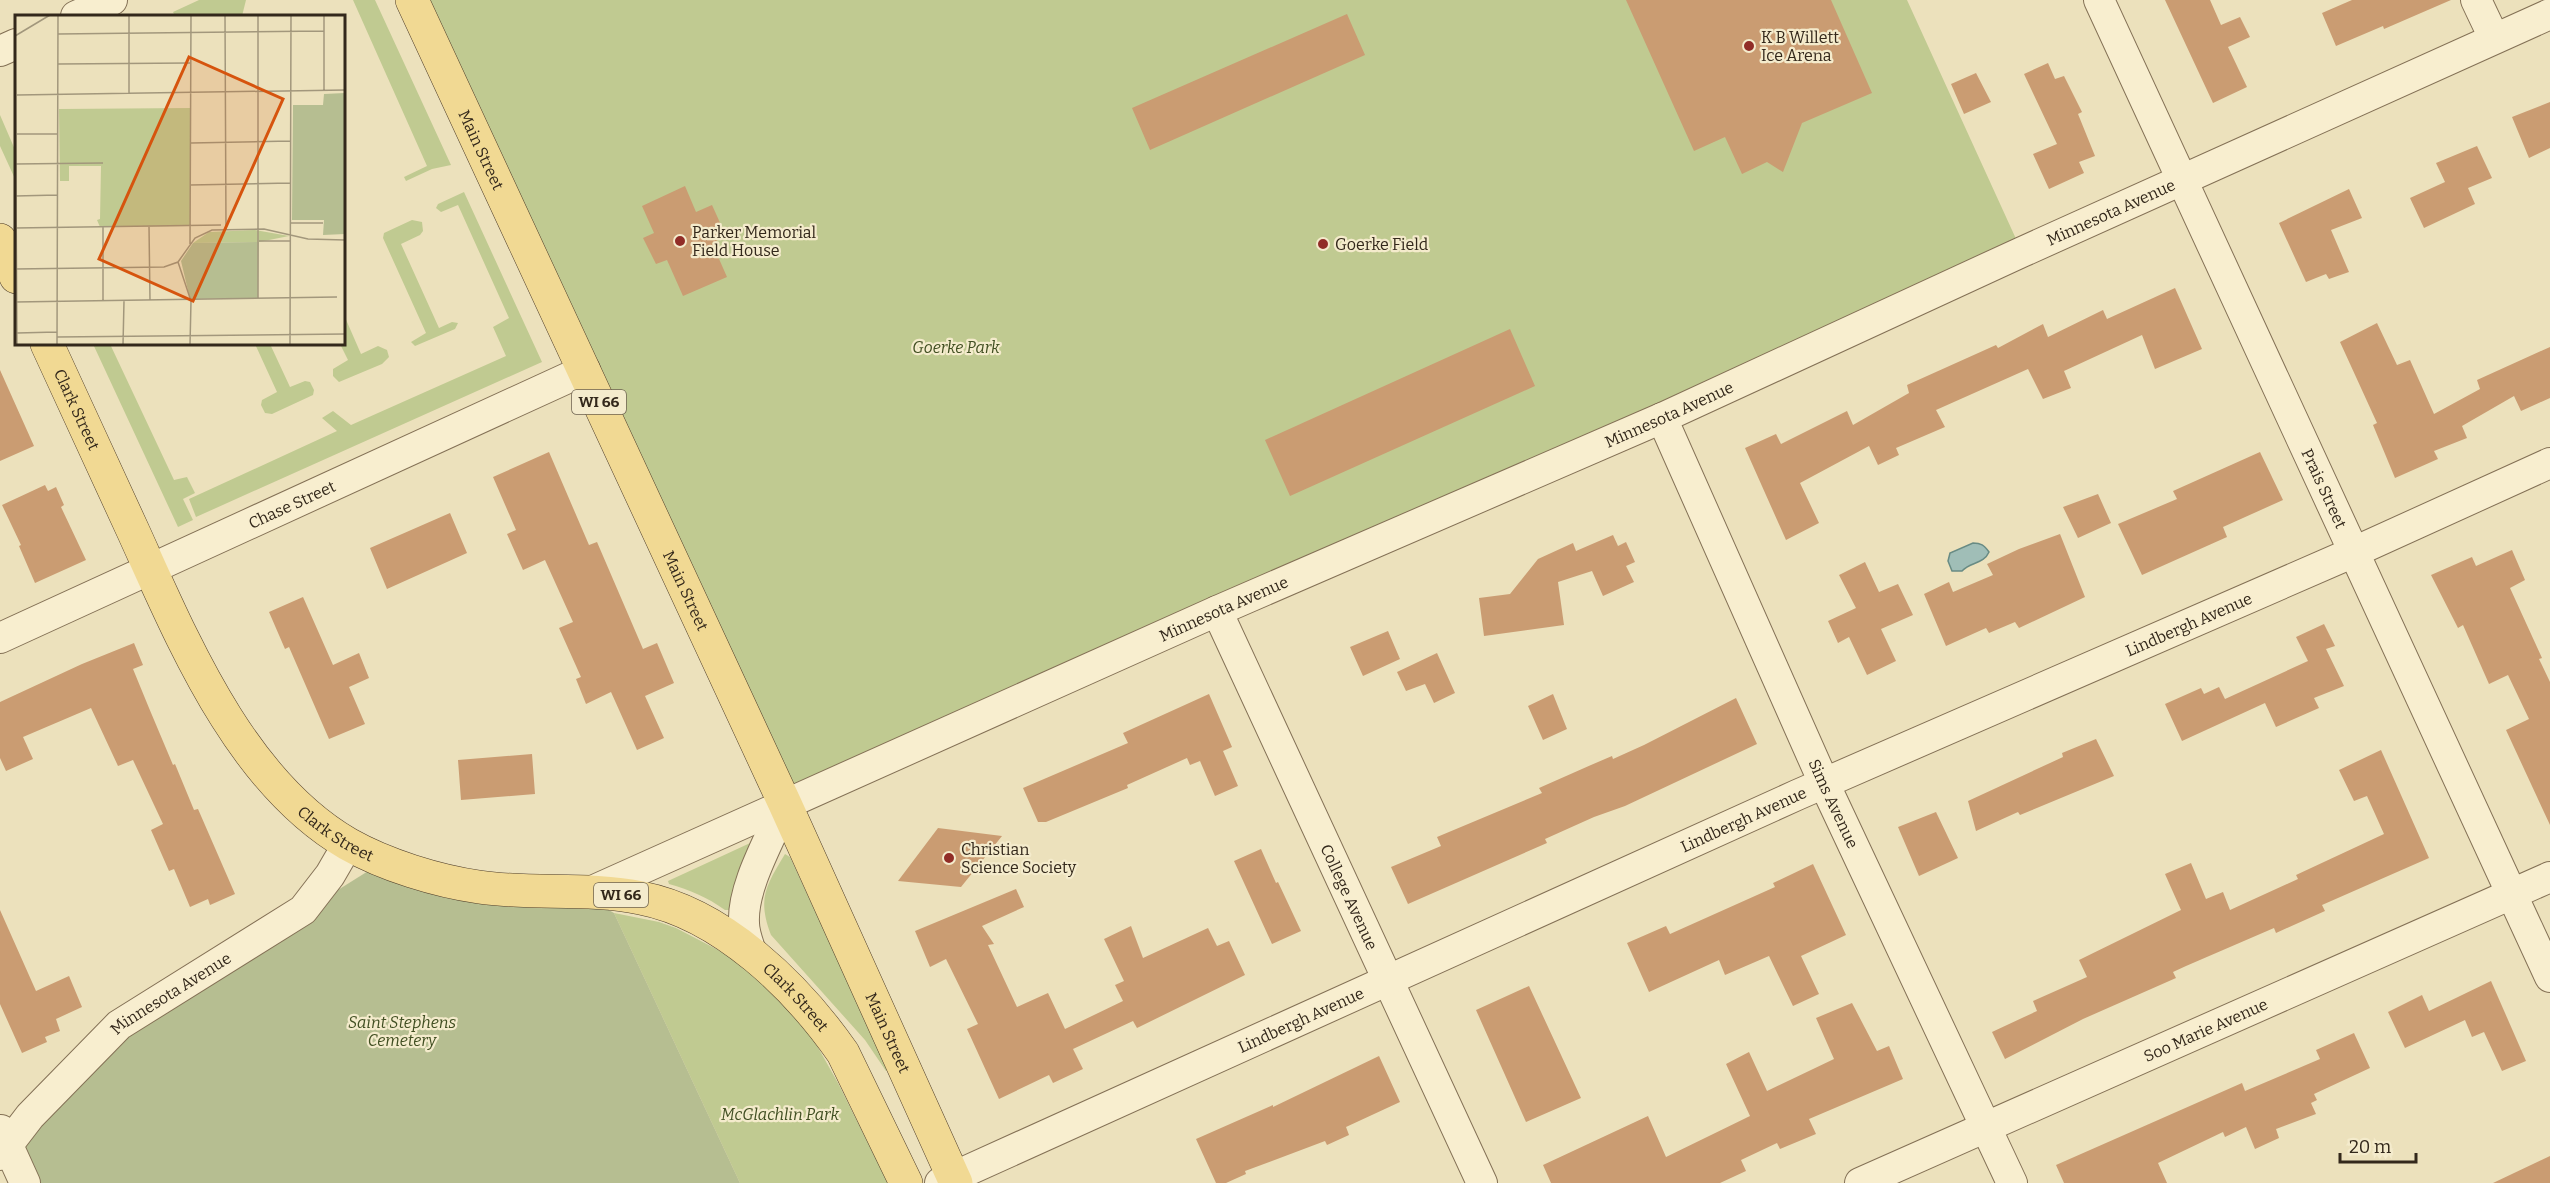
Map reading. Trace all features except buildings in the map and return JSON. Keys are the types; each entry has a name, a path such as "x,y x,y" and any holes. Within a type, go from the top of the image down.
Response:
{"main road":[{"name":"Main Street","path":"412,0 785,804 949,1181"},
{"path":"0,240 15,275"},
{"name":"Clark Street","path":"47,345 151,570 226,717 264,770 303,811 348,844 401,867 438,879 481,888 590,892 643,898 676,907 707,922 774,973 808,1008 843,1053 906,1183"}],"street":[{"path":"78,15 112,0"},
{"name":"Prais Street","path":"2099,0 2550,977"},
{"path":"2476,0 2494,38"},
{"name":"Minnesota Avenue","path":"590,892 1217,611 1662,418 2550,14"},
{"path":"0,51 15,44"},
{"name":"Chase Street","path":"0,638 585,370"},
{"name":"Sims Avenue","path":"1662,418 1824,783 2012,1183"},
{"name":"Lindbergh Avenue","path":"949,1181 1824,783 2354,552 2550,463"},
{"name":"College Avenue","path":"1217,611 1482,1183"},
{"path":"752,955 744,925 746,904 753,878 785,804"},
{"name":"Minnesota Avenue","path":"3,1143 119,1025 303,910 330,875 348,844"},
{"name":"Soo Marie Avenue","path":"1860,1183 2550,878"},
{"path":"3,1143 25,1183"}],"green space":[{"path":"199,0 246,0 242,15 174,15 173,12"},
{"path":"353,0 375,0 451,165 432,169 406,181 404,177 427,166"},
{"name":"Goerke Park","path":"410,0 1907,0 2022,252 785,804"},
{"path":"0,115 15,150 15,179 0,146"},
{"path":"464,192 542,362 196,517 189,499 337,431 322,418 333,411 351,425 506,356 493,327 509,318 458,205 441,212 436,208 438,204"},
{"path":"412,220 422,222 423,231 420,235 401,244 439,328 452,322 458,323 455,329 415,346 411,342 426,333 383,238 384,233"},
{"path":"345,317 361,354 378,346 387,350 389,357 382,364 339,382 333,376 333,369 348,360 340,345 345,345"},
{"path":"93,345 110,345 174,480 187,477 195,493 183,499 193,520 178,527"},
{"path":"255,345 270,345 290,387 305,381 310,382 314,390 313,395 272,414 265,413 261,405 262,400 277,392"},
{"path":"761,838 732,910 725,910 698,894 669,884 668,881"},
{"path":"785,854 790,857 888,1069 886,1071 865,1040 771,935 764,902 769,884"},
{"name":"Saint Stephens Cemetery","path":"373,868 605,908 614,913 740,1183 32,1183 12,1138 121,1026"},
{"name":"McGlachlin Park","path":"614,913 659,922 676,928 722,952 758,978 806,1026 838,1083 888,1183 740,1183"}],"water":[{"path":"1973,543 1984,546 1989,552 1987,556 1962,571 1952,571 1948,561 1950,553"}],"place":[{"name":"K B Willett Ice Arena","path":"1749,46"},
{"name":"Parker Memorial Field House","path":"680,241"},
{"name":"Goerke Field","path":"1323,244"},
{"name":"Christian Science Society","path":"949,858"}]}
